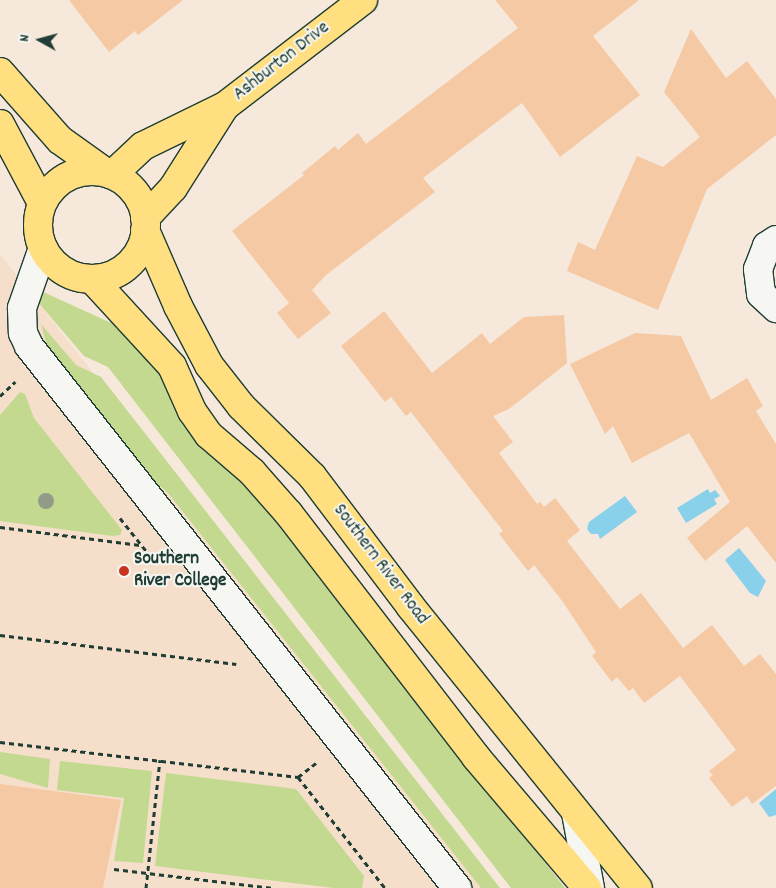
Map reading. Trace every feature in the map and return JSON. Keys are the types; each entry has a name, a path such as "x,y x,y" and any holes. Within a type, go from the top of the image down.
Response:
{"main road":[{"name":"Ashburton Drive","path":"108,174 142,146 225,106 363,0"},
{"path":"0,72 60,140 134,192 145,224 134,259 108,276 92,279 63,270 43,248 39,233 42,203 0,124"},
{"name":"Ashburton Drive","path":"145,224 173,188 225,106"},
{"path":"42,203 62,180 75,173 108,174"},
{"name":"Southern River Road","path":"145,224 178,306 209,365 241,406 312,476 411,607 638,888"},
{"path":"92,279 172,366 192,411 209,435 252,472 288,514 476,757 588,888"}],"street":[{"path":"776,240 767,246 758,269 761,294 776,308"},
{"path":"43,248 22,308 23,333 29,346 457,888"},
{"path":"576,812 588,888"}],"path":[{"path":"0,396 18,380"},
{"path":"0,527 141,546"},
{"path":"0,635 240,664"},
{"path":"0,742 298,777 385,888"},
{"path":"146,888 160,760"},
{"path":"114,869 274,888"}],"shaded area":[{"name":"Southern River College","path":"0,254 497,888 0,888"}],"green space":[{"path":"41,291 120,327 143,347 166,383 565,888 511,888 108,367 84,356 37,301"},
{"path":"41,324 76,365 101,377 500,888 481,888 168,493 143,471 47,346"},
{"path":"20,392 25,394 34,418 122,530 120,535 113,536 0,521 0,415"},
{"path":"0,752 50,759 48,788 0,774"},
{"path":"60,761 152,771 143,863 114,861 124,798 57,790"},
{"path":"166,773 296,789 364,876 362,888 334,888 155,866"}],"water":[{"path":"708,489 710,493 715,490 720,496 714,499 717,504 686,523 677,508"},
{"path":"625,496 637,512 600,539 598,534 591,534 587,529 589,522"},
{"path":"739,548 766,581 758,597 750,593 725,560"},
{"path":"776,789 776,815 769,817 759,803"}],"building":[{"path":"69,0 183,0 138,35 135,31 109,52"},
{"path":"495,0 639,0 593,36 640,95 560,157 522,103 423,178 435,192 326,275 312,290 331,313 298,339 277,313 289,303 232,231 304,175 302,173 335,146 338,150 358,133 366,144 518,28"},
{"path":"691,29 726,78 747,61 776,99 776,135 707,189 658,310 567,271 578,242 595,250 637,156 663,167 700,137 664,92"},
{"path":"384,311 432,373 482,333 490,344 524,317 564,315 567,363 509,409 493,416 513,442 499,453 537,504 540,502 544,507 555,498 580,530 567,541 620,609 641,593 683,648 712,625 744,666 760,654 776,674 776,786 752,804 747,796 732,807 709,778 713,775 709,771 736,750 680,676 644,703 633,688 629,691 617,677 612,682 592,656 596,652 563,602 534,565 528,571 499,534 503,531 411,412 406,416 391,397 385,402 341,346"},
{"path":"635,333 681,336 711,400 747,378 763,406 756,411 776,444 776,563 747,526 705,561 687,538 730,502 689,433 632,463 613,426 605,434 570,364"},
{"path":"0,784 121,800 103,888 0,888"}],"place":[{"name":"Southern River College","path":"124,571"}]}
